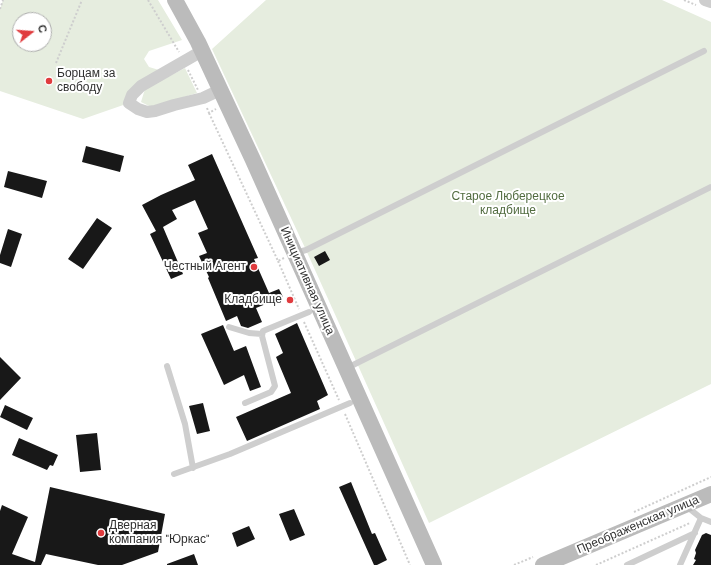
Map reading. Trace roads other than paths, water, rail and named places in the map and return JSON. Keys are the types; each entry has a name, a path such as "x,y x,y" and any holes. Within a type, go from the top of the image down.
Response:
{"main road":[{"name":"Инициативная улица","path":"163,0 198,53"},
{"name":"Инициативная улица","path":"175,0 289,256 346,368 434,565"},
{"name":"Инициативная улица","path":"289,256 309,312 423,565"},
{"name":"Преображенская улица","path":"543,565 686,506 711,494"}],"street":[{"path":"705,0 711,2"},
{"path":"198,53 141,86 132,95 129,103 138,110 147,112 155,111 203,98 216,92"}],"lane":[{"path":"289,256 314,247 704,51"},
{"path":"346,368 711,187"},
{"path":"262,334 263,331 309,312"},
{"path":"229,327 249,333 262,334"},
{"path":"245,403 271,392 275,386 262,334"},
{"path":"167,366 185,424 193,468"},
{"path":"174,474 230,454 350,403"},
{"path":"686,506 701,518 711,522"},
{"path":"680,565 701,518"},
{"path":"627,565 695,533"}],"place":[{"name":"Борцам за свободу","path":"49,81"},
{"name":"Честный Агент","path":"254,267"},
{"name":"Кладбище","path":"290,300"},
{"name":"Дверная компания \"Юркас\"","path":"101,533"}],"park label":[{"name":"Старое Люберецкое кладбище","path":"508,204"}]}
